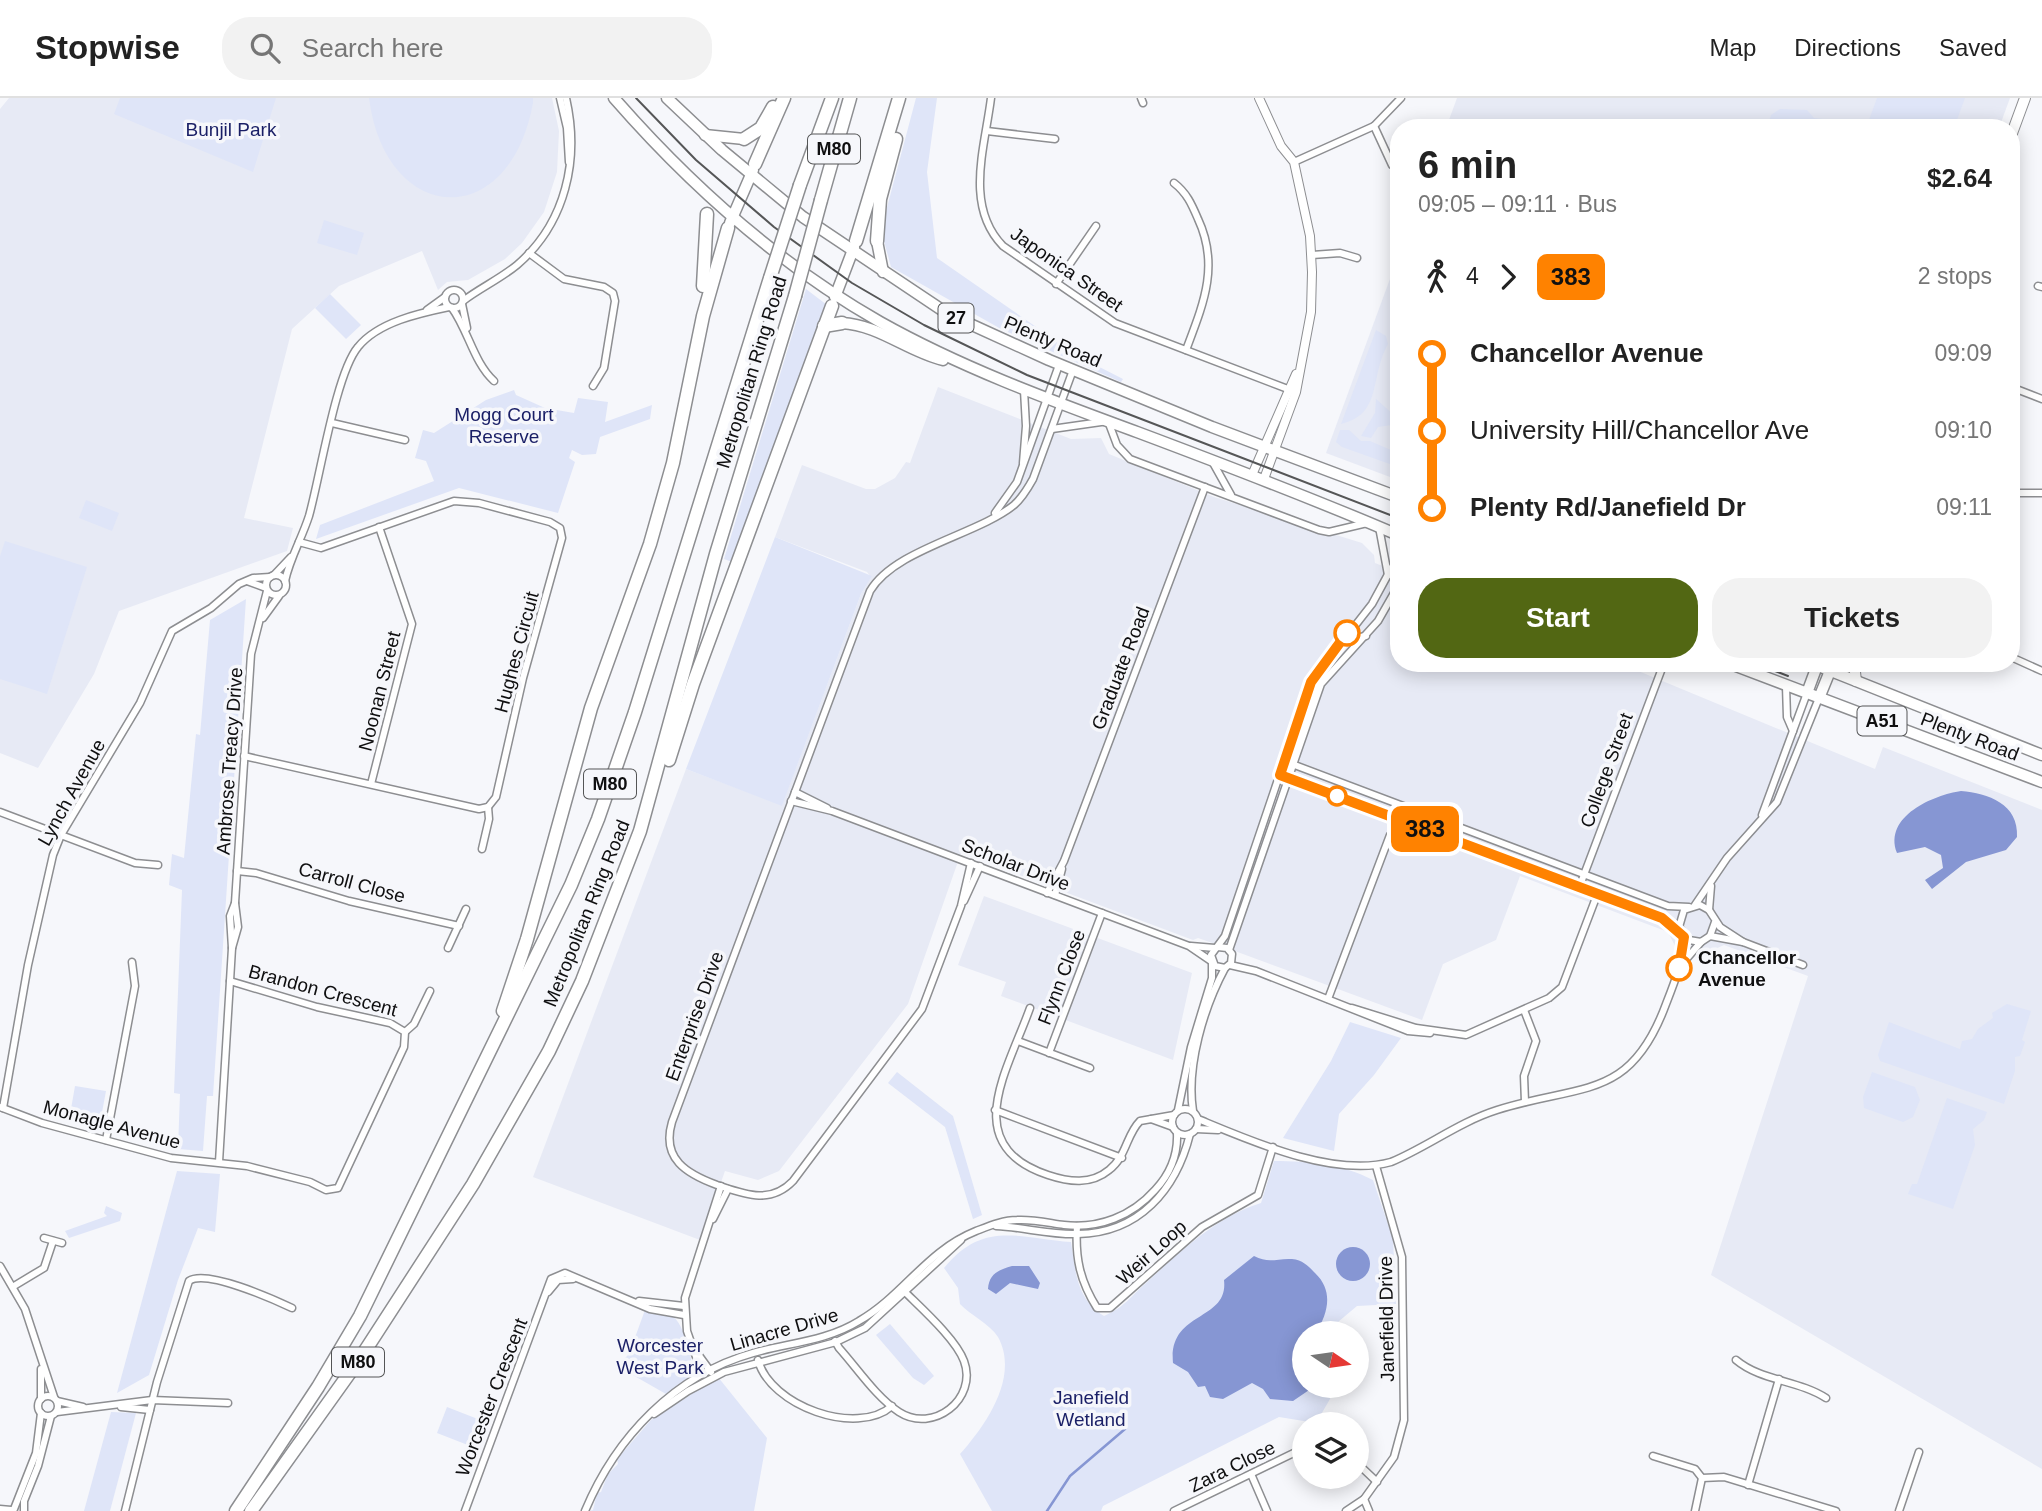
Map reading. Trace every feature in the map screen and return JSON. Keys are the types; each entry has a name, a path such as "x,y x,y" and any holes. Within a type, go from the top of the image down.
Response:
{"highway":[{"name":"27","path":"614,98 704,191 730,222 834,300 1024,390"},
{"name":"Plenty Road","path":"667,98 705,135 854,247 883,272 948,314 1059,365 1390,494"},
{"path":"705,135 744,139 761,128 778,98"},
{"path":"494,1042 527,939 591,708 650,544 691,380 706,304 730,222 784,98"},
{"name":"Metropolitan Ring Road","path":"236,1511 312,1396 360,1316 558,912 598,819 800,185 832,98"},
{"name":"Metropolitan Ring Road","path":"251,1511 377,1332 511,1119 553,1043 577,992 640,831 719,543 795,296 850,98"},
{"path":"640,831 657,797 693,684 854,247 899,98"},
{"path":"883,272 877,241 878,207 905,98"},
{"path":"691,380 706,269 707,214 704,191"},
{"path":"824,327 842,323 872,328 914,350 973,368"},
{"path":"1024,390 1264,479 1390,531"},
{"name":"Plenty Road","path":"1751,672 2042,782"},
{"path":"1807,693 1813,672"},
{"path":"1819,698 1830,672"},
{"name":"Plenty Road","path":"1841,672 1856,681 2042,755"}],"main road":[{"path":"2017,119 2025,98"},
{"path":"1855,672 1856,681"}],"street":[{"path":"560,98 568,128 569,174"},
{"path":"422,313 463,303 481,288 508,272 529,253 555,216 569,174 573,136 566,98"},
{"name":"Japonica Street","path":"991,98 979,195 985,219 1003,246 1115,323 1292,390"},
{"path":"1259,98 1281,146 1294,162 1312,255 1311,312 1299,368 1269,449 1264,479"},
{"path":"1294,162 1374,126 1401,98"},
{"path":"1374,126 1390,161"},
{"path":"987,131 1055,139"},
{"path":"1174,183 1186,194 1203,229 1210,265 1207,292 1186,350"},
{"path":"1056,284 1096,226"},
{"path":"529,253 564,279 604,287 613,293 615,301 604,368 593,386"},
{"path":"1312,255 1340,253 1357,258"},
{"path":"245,580 272,576 285,581 312,503 346,368 358,346 383,329 422,313 450,291 481,288"},
{"path":"458,291 468,333"},
{"path":"445,297 494,381"},
{"name":"Enterprise Drive","path":"992,517 1011,495 1049,400 1059,365"},
{"name":"Enterprise Drive","path":"980,866 961,906 920,1013 788,1186 770,1195 750,1195 724,1187 681,1167 671,1150 669,1131 874,585 894,567 1014,505 1024,495 1073,370"},
{"path":"1021,472 1026,426 1024,390"},
{"path":"2020,390 2042,399"},
{"path":"1052,429 1108,421 1117,445 1126,456 1205,487 1329,532 1374,524 1388,575"},
{"path":"332,423 405,440"},
{"path":"1252,475 1269,449"},
{"path":"1212,461 1232,496"},
{"name":"Graduate Road","path":"1055,895 1064,860 1205,487"},
{"path":"2020,493 2042,493"},
{"name":"Hughes Circuit","path":"299,542 321,548 459,500 550,522 560,528 562,538 556,567 525,670 496,797 488,807"},
{"name":"Noonan Street","path":"371,784 412,624 379,527"},
{"path":"272,576 293,555"},
{"path":"1390,571 1372,604 1311,682 1227,966 1213,995 1197,1049 1191,1096 1193,1111 1198,1119 1220,1130 1273,1147 1340,1166 1376,1166 1408,1155 1476,1117 1596,1085 1633,1064 1655,1035 1679,968 1682,935 1680,915 1712,885 1727,858 1777,802 1819,698"},
{"name":"Ambrose Treacy Drive","path":"219,1162 232,948 238,927 235,903 251,654 272,576"},
{"path":"245,580 280,595"},
{"name":"Lynch Avenue","path":"2,1108 28,965 53,855 61,835 140,703 167,638 178,625 211,608 245,580"},
{"name":"Ambrose Treacy Drive","path":"259,622 286,587 285,581"},
{"path":"1288,762 1321,684 1331,668 1366,636 1390,598"},
{"path":"1347,633 1355,638 1366,636"},
{"path":"2020,661 2042,671"},
{"name":"College Street","path":"1579,888 1661,672"},
{"path":"1786,686 1787,717 1793,731"},
{"path":"1759,820 1807,693"},
{"path":"244,756 478,808 488,807 489,819 482,849"},
{"path":"1288,762 1668,906 1692,906 1709,910"},
{"path":"1284,776 1662,918 1682,935 1701,942"},
{"path":"1175,1130 1176,1113 1191,1047 1212,978 1211,962 1225,936 1284,776"},
{"name":"Scholar Drive","path":"795,792 832,811 1189,946 1211,962 1256,971"},
{"name":"Scholar Drive","path":"791,801 832,811"},
{"path":"0,812 135,863 158,865"},
{"path":"1328,999 1390,835"},
{"path":"1494,856 1500,841"},
{"name":"Graduate Road","path":"1047,892 1064,860"},
{"name":"Enterprise Drive","path":"961,906 971,863"},
{"name":"Carroll Close","path":"237,871 256,873 349,901 458,926"},
{"path":"1712,885 1709,910 1715,922 1742,942"},
{"path":"1256,971 1352,1008 1439,1033 1469,1034 1549,998 1562,987 1597,895"},
{"path":"448,948 466,909"},
{"name":"Flynn Close","path":"1049,1053 1102,913"},
{"path":"1679,968 1701,942 1710,936 1715,922"},
{"path":"1710,936 1742,942 1803,965"},
{"name":"Scholar Drive","path":"1189,946 1217,948 1231,953 1256,971"},
{"path":"106,1140 135,986 132,962"},
{"name":"Brandon Crescent","path":"219,1162 310,1182 326,1190 338,1188 404,1048 405,1032 390,1023 317,1007 230,981"},
{"path":"405,1032 414,1024 430,991"},
{"path":"1030,1008 995,1110 997,1135 1014,1158 1044,1174 1082,1181 1105,1173 1122,1158 1136,1125 1148,1118 1176,1113 1186,1108 1193,1111"},
{"path":"1524,1010 1536,1041 1524,1080 1528,1101"},
{"path":"1018,1041 1090,1068"},
{"name":"Monagle Avenue","path":"2,1108 42,1123 171,1158 219,1162"},
{"path":"995,1110 1122,1158"},
{"path":"1148,1118 1175,1130 1220,1130"},
{"path":"1193,1132 1198,1119"},
{"name":"Linacre Drive","path":"585,1511 608,1466 669,1394 709,1370 755,1352 833,1334 869,1315 940,1249 973,1233 1018,1220 1077,1226 1116,1219 1151,1195 1174,1160 1175,1130"},
{"name":"Linacre Drive","path":"992,1226 1076,1234 1119,1226 1155,1203 1175,1177 1193,1132"},
{"name":"Weir Loop","path":"1077,1226 1082,1284 1097,1308 1110,1308 1202,1227 1258,1195 1273,1147"},
{"name":"Janefield Drive","path":"1346,1511 1364,1499 1398,1449 1404,1401 1402,1257 1376,1166"},
{"path":"706,1381 693,1348 684,1306 689,1280 724,1187"},
{"name":"Linacre Drive","path":"643,1422 714,1377 758,1360 836,1342 873,1323 965,1237"},
{"path":"44,1238 62,1243"},
{"path":"14,1286 44,1268 53,1241"},
{"path":"0,1265 25,1309 55,1399 54,1414 23,1511 0,1509"},
{"path":"125,1511 152,1400 184,1292 195,1277 260,1294 292,1308"},
{"name":"Worcester Crescent","path":"465,1511 547,1294 558,1280 577,1279 659,1312 684,1315"},
{"path":"833,1334 836,1342 892,1406 913,1417 941,1415 958,1402 967,1378 964,1360 959,1351 900,1287"},
{"name":"Worcester Crescent","path":"634,1301 684,1306"},
{"path":"693,1348 714,1377"},
{"path":"12,1510 36,1453 41,1413 38,1405 41,1399 41,1360"},
{"path":"758,1360 762,1374 772,1388 800,1407 827,1414 874,1418 892,1406"},
{"path":"1736,1360 1748,1368 1826,1398"},
{"path":"1748,1485 1779,1379"},
{"path":"41,1399 55,1399 88,1408"},
{"path":"41,1413 54,1414 152,1400 228,1403"},
{"path":"116,1406 150,1410"},
{"path":"1899,1511 1919,1452"},
{"name":"Zara Close","path":"1174,1511 1292,1454"},
{"path":"1653,1456 1695,1469 1702,1478 1695,1511"},
{"path":"1251,1474 1268,1511"},
{"path":"1369,1474 1377,1482"},
{"path":"1702,1478 1719,1476 1836,1511"},
{"path":"1364,1499 1369,1511"}],"shaded area":[{"path":"9,98 552,98 559,131 557,172 544,212 522,243 505,259 468,280 447,282 438,290 422,251 339,286 292,329 244,518 293,528 287,551 119,611 94,674 38,768 0,753 0,109"},
{"path":"1457,98 2010,98 2002,119 1449,119"},
{"path":"1390,279 1390,477 1326,453"},
{"path":"938,387 1071,439 1101,438 1109,454 1214,497 1362,543 1374,555 1375,563 1390,569 1390,672 1641,672 1875,769 1883,747 2042,810 2042,1469 1711,1275 1808,976 1724,945 1700,956 1675,946 1668,932 1520,876 1496,940 1443,964 1422,1020 1224,947 1198,938 1193,940 961,853 908,1004 779,1171 758,1180 725,1171 700,1240 533,1177 686,769 782,805 861,594 871,577 867,572 775,537 802,465 866,489 875,489 895,478 906,462 910,463"},
{"path":"984,896 1192,973 1173,1060 1001,996 1006,982 958,965"}],"green space":[{"name":"Bunjil Park","path":"120,98 276,98 253,172 114,114"},
{"path":"369,98 533,98 533,103 520,146 499,175 475,192 448,197 422,190 398,171 380,140"},
{"path":"916,98 937,98 927,172 937,258 1078,356 1123,379 1121,382 1001,329 891,267 881,230"},
{"path":"1877,98 1965,98 1957,119 1869,119"},
{"path":"1780,109 1807,110 1814,118 1823,119 1770,119"},
{"path":"324,220 364,233 357,255 317,243"},
{"path":"806,289 827,305 732,562 724,559"},
{"path":"330,294 361,325 346,339 315,308"},
{"path":"1376,330 1386,336 1388,344 1373,393 1363,412 1341,424"},
{"name":"Mogg Court Reserve","path":"514,390 516,395 545,408 574,413 578,398 608,402 605,422 652,405 650,419 600,437 596,454 582,455 572,450 569,458 575,462 558,513 459,488 316,539 320,525 434,481 426,461 415,458 423,430 434,433 486,400"},
{"path":"1376,399 1390,412 1390,425 1378,427 1371,438 1361,436 1375,413"},
{"path":"1340,430 1349,430 1361,441 1370,441 1390,450 1390,464 1342,447 1336,442"},
{"path":"86,500 119,513 112,531 79,518"},
{"path":"775,537 872,576 861,594 782,806 686,769"},
{"path":"5,541 87,567 47,694 0,679 0,556"},
{"path":"246,599 213,1096 207,1096 203,1151 178,1149 180,1094 174,1093 182,890 169,885 172,854 184,858 196,734 200,735 210,620"},
{"path":"2007,1004 2031,1011 2022,1040 2025,1042 2020,1056 2015,1057 2015,1071 2004,1104 1880,1061 1878,1055 1889,1022 1960,1049 1962,1041 1972,1039 1978,1029 1993,1018 1992,1013"},
{"path":"1350,1022 1401,1038 1374,1075 1339,1114 1334,1151 1283,1138 1331,1061"},
{"path":"897,1072 953,1116 982,1215 973,1219 945,1127 888,1083"},
{"path":"1872,1072 1915,1087 1920,1100 1913,1117 1903,1122 1864,1108 1863,1097"},
{"path":"75,1086 106,1091 100,1123 95,1126 75,1121 77,1111 71,1109"},
{"path":"1947,1098 1987,1112 1984,1120 1973,1129 1975,1145 1953,1209 1908,1194 1912,1184 1917,1184"},
{"name":"Janefield Wetland","path":"1274,1161 1325,1164 1349,1170 1373,1180 1393,1239 1396,1304 1357,1306 1339,1321 1292,1321 1292,1398 1330,1398 1322,1412 1292,1412 1292,1419 1279,1417 1103,1506 1101,1511 992,1511 960,1454 980,1430 997,1400 1005,1368 1004,1352 994,1332 960,1304 958,1288 944,1268 958,1253 987,1238 1002,1235 1071,1242 1076,1274 1083,1293 1104,1316 1122,1305 1200,1236 1229,1217 1261,1203"},
{"path":"177,1171 220,1174 215,1232 198,1228 178,1280 149,1375 117,1393"},
{"path":"106,1206 122,1213 120,1221 69,1238 65,1231 107,1216 104,1213"},
{"name":"Worcester West Park","path":"645,1310 673,1317 681,1327 690,1354 691,1376 666,1394 617,1366 629,1354"},
{"path":"890,1324 934,1376 924,1385 913,1378 876,1335"},
{"path":"718,1377 767,1438 754,1511 589,1511 593,1510 597,1493 601,1492 608,1474 618,1464 617,1459 651,1420"},
{"path":"447,1407 488,1423 478,1449 437,1433"},
{"path":"111,1412 136,1413 110,1511 84,1511"}],"water":[{"path":"1961,791 1981,794 2000,802 2013,816 2017,837 2006,850 1966,862 1932,889 1925,880 1943,868 1941,855 1925,847 1897,853 1897,828 1904,818 1925,803"},
{"path":"1353,1247 1365,1252 1370,1264 1365,1276 1353,1281 1341,1276 1336,1264 1341,1252"},
{"path":"1254,1256 1269,1260 1299,1261 1315,1273 1325,1287 1327,1302 1322,1321 1292,1321 1292,1398 1297,1398 1293,1401 1270,1399 1263,1389 1252,1383 1223,1399 1210,1397 1205,1386 1198,1387 1188,1372 1173,1363 1174,1346 1180,1334 1217,1303 1223,1293 1224,1280"},
{"path":"1012,1266 1029,1266 1040,1283 1038,1289 1010,1283 996,1294 988,1289 995,1273"}],"waterway":[{"path":"1047,1511 1070,1476 1125,1429"}],"tram line":[{"path":"636,98 696,160 774,227 852,283 924,325 1027,375 1390,515"},
{"path":"1778,672 1788,676"}],"bus line":[{"name":"383","path":"1347,633 1311,682 1280,775 1662,918 1670,922 1684,937 1679,968"}],"place":[{"name":"Chancellor Avenue","path":"1679,968"}]}
